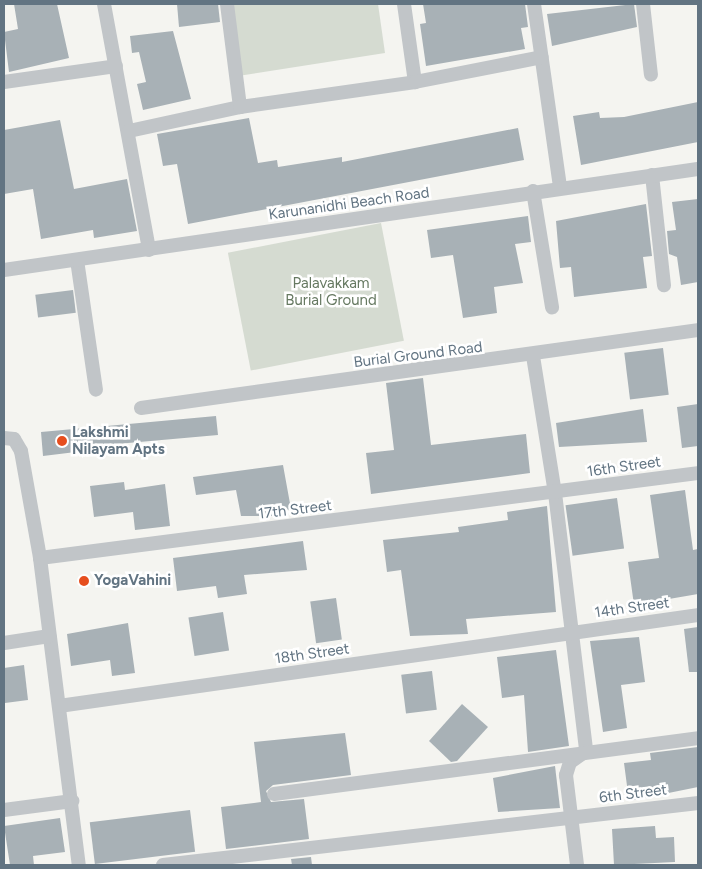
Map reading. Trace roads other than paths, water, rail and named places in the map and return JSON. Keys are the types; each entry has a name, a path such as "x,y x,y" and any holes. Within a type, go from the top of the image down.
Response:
{"street":[{"path":"104,4 150,250"},
{"path":"227,4 240,106"},
{"path":"404,4 414,82"},
{"path":"534,4 560,186"},
{"path":"643,4 651,75"},
{"path":"129,131 240,106 414,82 542,57"},
{"path":"4,82 116,66"},
{"name":"Karunanidhi Beach Road","path":"4,270 150,250 560,186 698,169"},
{"path":"652,175 664,285"},
{"path":"533,191 552,307"},
{"path":"77,260 96,390"},
{"name":"Burial Ground Road","path":"141,408 532,356 698,330"},
{"path":"532,356 555,494 570,633 586,751"},
{"path":"4,438 20,445 40,558 79,865"},
{"name":"16th Street","path":"555,494 698,473"},
{"name":"17th Street","path":"40,558 555,494"},
{"name":"14th Street","path":"570,633 698,615"},
{"name":"18th Street","path":"58,706 570,633"},
{"path":"4,643 49,636"},
{"path":"274,794 586,751 698,738"},
{"path":"577,865 567,768 586,751"},
{"path":"4,810 72,801"},
{"name":"6th Street","path":"163,865 698,803"}],"place":[{"name":"Lakshmi Nilayam Apts","path":"62,441"},
{"name":"YogaVahini","path":"84,581"}],"park label":[{"name":"Palavakkam Burial Ground","path":"331,292"}]}
